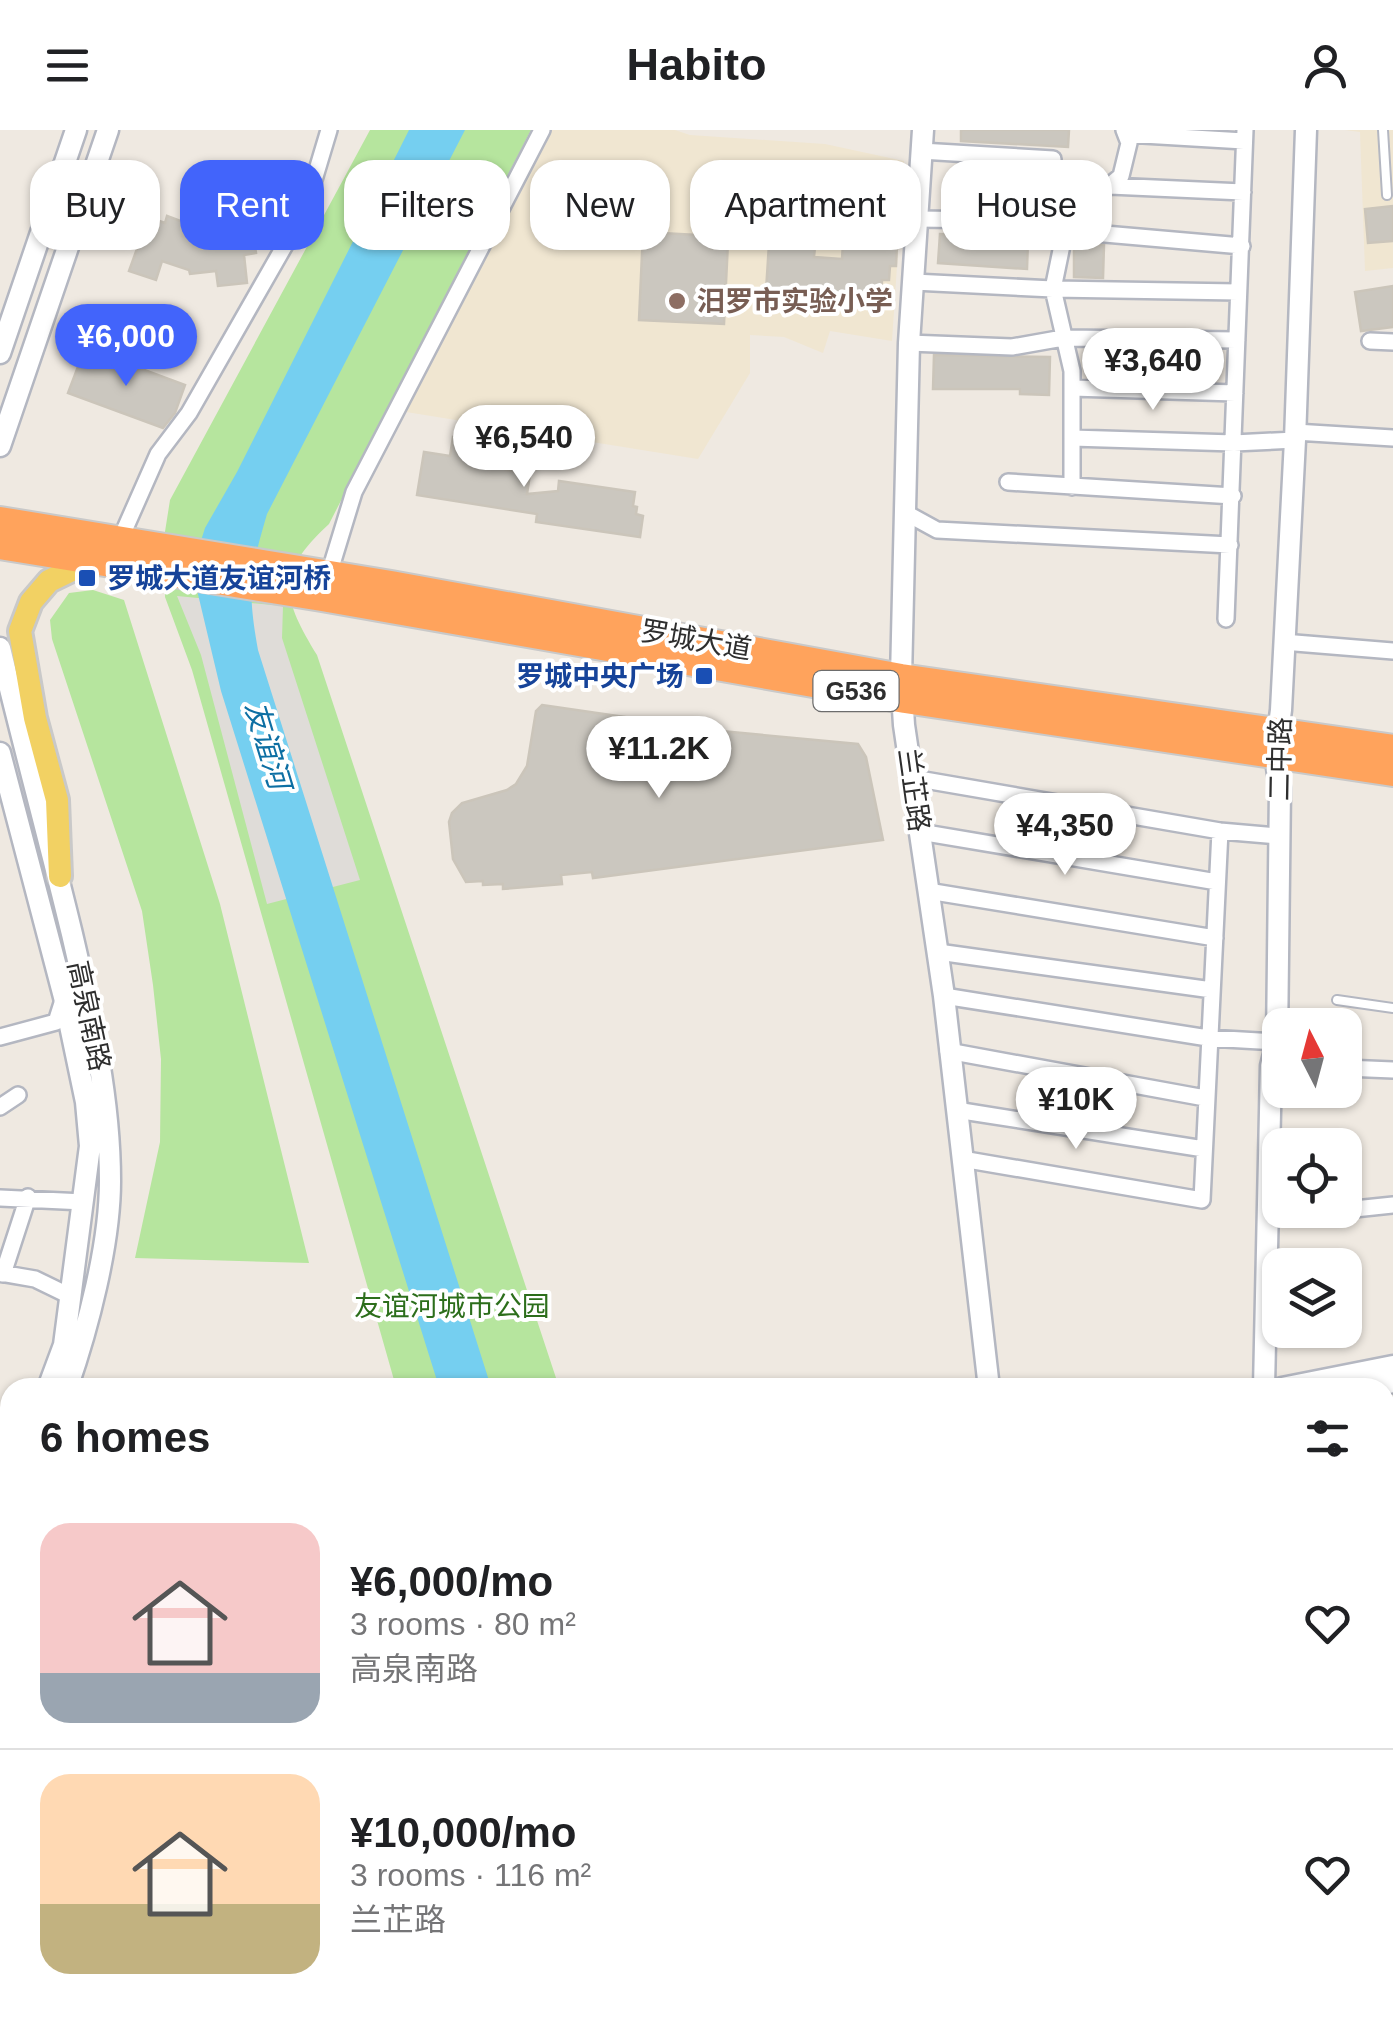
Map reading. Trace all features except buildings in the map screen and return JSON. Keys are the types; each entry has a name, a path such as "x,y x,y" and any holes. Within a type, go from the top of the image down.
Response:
{"highway":[{"name":"罗城大道","path":"0,521 120,540 172,560"},
{"name":"罗城大道","path":"0,545 92,560 172,560 325,582 903,689 1277,743 1393,749"},
{"name":"罗城大道","path":"1277,743 1393,772"}],"main road":[{"path":"60,876 56,800 35,718 20,631 31,602 49,581 92,560"}],"street":[{"path":"0,353 76,130"},
{"path":"0,446 108,130"},
{"path":"120,540 158,454 189,413 305,210 329,130"},
{"path":"325,582 354,492 542,130"},
{"name":"二中路","path":"1276,1008 1280,788 1277,743 1295,436 1306,130"},
{"path":"1112,184 1121,176 1129,143 1125,132 1244,135 1226,619"},
{"path":"922,141 1054,158"},
{"path":"1112,186 1243,192"},
{"path":"1112,235 1242,246"},
{"name":"兰芷路","path":"915,250 904,512 904,725 944,996 988,1378"},
{"path":"1061,250 1052,290 1072,371 1072,486"},
{"path":"914,282 1052,290 1238,292"},
{"path":"909,343 1012,348 1063,338 1238,340"},
{"path":"1370,341 1393,342"},
{"path":"1072,388 1235,393"},
{"path":"1072,438 1234,443 1295,436 1393,438"},
{"path":"1008,482 1233,496"},
{"path":"904,512 937,530 1230,545"},
{"path":"1283,642 1393,651"},
{"name":"高泉南路","path":"0,648 60,876 101,1064 110,1186 100,1261 82,1346 70,1378"},
{"name":"高泉南路","path":"0,752 64,997 86,1102 90,1146 64,1345 52,1378"},
{"path":"913,778 1220,831 1278,836"},
{"path":"962,1159 1202,1200 1220,831"},
{"path":"920,832 1217,882"},
{"path":"928,891 1215,938"},
{"path":"938,952 1212,990"},
{"path":"944,996 1208,1038 1262,1041"},
{"path":"0,1037 56,1022 64,997"},
{"path":"948,1051 1205,1098"},
{"path":"1362,1069 1393,1070"},
{"path":"0,1107 18,1096"},
{"path":"956,1110 1204,1149"},
{"path":"0,1198 84,1202"},
{"path":"28,1198 2,1274 35,1278 70,1296"},
{"path":"1362,1209 1393,1206"},
{"name":"二中路","path":"1264,1378 1268,1228"},
{"path":"1332,1378 1393,1366"}],"lane":[{"path":"1383,130 1386,195"},
{"path":"1337,1000 1393,1008"}],"shaded area":[{"name":"汨罗市实验小学","path":"548,130 675,130 690,135 825,144 899,160 690,160 690,250 898,250 892,341 830,331 823,353 784,337 750,335 750,373 698,459 400,411 485,250 510,250 510,202 530,164 530,250 670,250 670,160 532,160"},
{"path":"1345,130 1393,130 1393,268 1365,271 1360,132"},
{"path":"177,596 283,606 282,638 360,880 267,904 201,655"}],"green space":[{"name":"友谊河城市公园","path":"370,130 531,130 510,171 510,160 354,160"},
{"name":"友谊河城市公园","path":"344,178 344,250 469,250 329,524 299,557 292,572 291,601 317,655 556,1378 393,1378 192,670 165,597 164,538 170,500 305,250 324,250 324,215"},
{"path":"93,590 124,600 220,904 309,1263 135,1258 160,1142 161,1059 153,985 142,911 52,639 50,620 69,593"}],"water":[{"name":"友谊河","path":"409,130 465,130 450,160 394,160"},
{"name":"友谊河","path":"349,250 403,250 267,514 254,566 252,611 258,650 488,1378 436,1378 221,691 192,569 205,528"}],"place":[{"name":"汨罗市实验小学","path":"677,301"},
{"name":"罗城大道友谊河桥","path":"87,578"},
{"name":"罗城中央广场","path":"704,676"}]}
